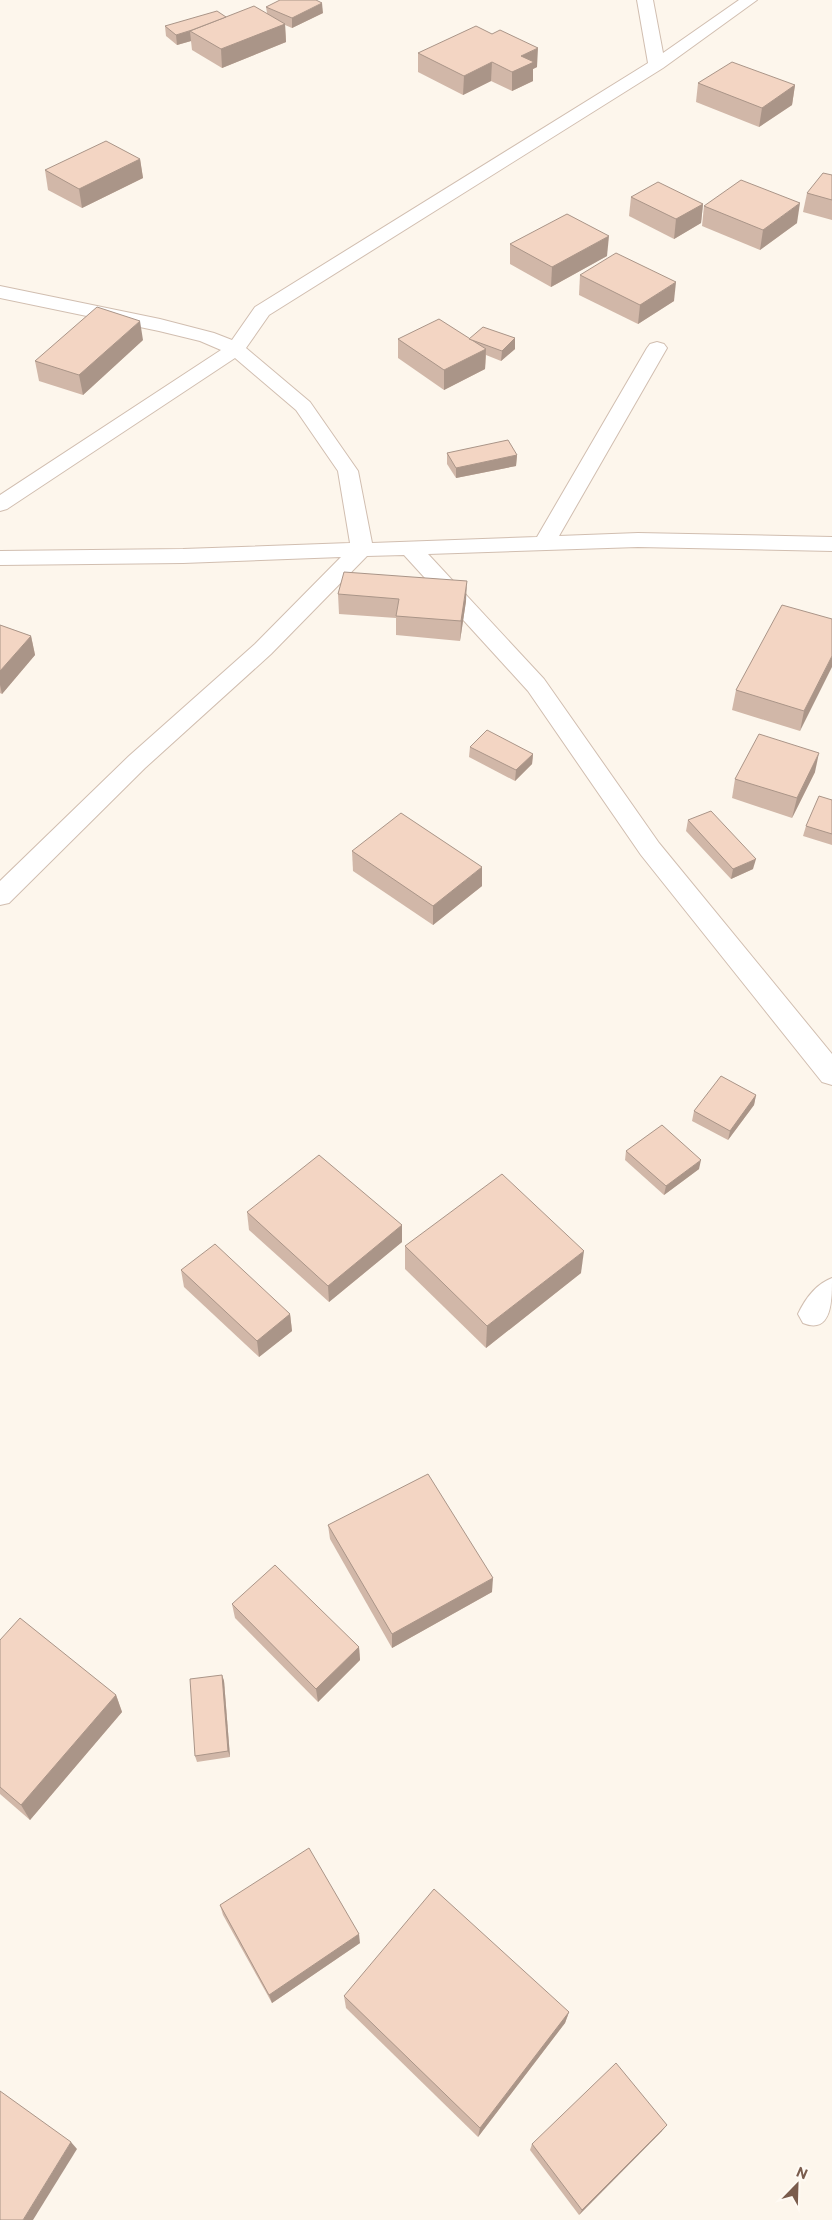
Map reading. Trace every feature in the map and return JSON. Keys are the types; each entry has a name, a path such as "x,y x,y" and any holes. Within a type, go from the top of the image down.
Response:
{"street":[{"path":"645,0 657,65"},
{"path":"0,504 236,349 262,311 657,65 749,0"},
{"path":"0,292 160,325 207,337 236,349 302,406 348,471 362,549"},
{"path":"544,543 657,348"},
{"path":"0,558 184,556 638,540 832,544"},
{"path":"409,547 536,685 650,849 832,1074"},
{"path":"0,896 137,762 263,649 362,549"},
{"path":"813,1314 832,1291"}],"building":[{"path":"280,0 316,0 322,3 292,18 266,7"},
{"path":"254,6 285,24 221,49 190,31"},
{"path":"217,11 226,17 176,35 165,26"},
{"path":"476,26 492,34 500,30 538,48 521,56 534,62 512,72 492,62 464,76 418,53"},
{"path":"732,62 795,85 762,108 698,83"},
{"path":"106,141 140,159 79,189 45,170"},
{"path":"823,173 832,175 832,200 807,193"},
{"path":"741,180 800,203 763,230 704,206"},
{"path":"658,182 703,204 676,219 631,197"},
{"path":"567,214 609,236 552,267 510,244"},
{"path":"616,253 676,282 640,305 580,275"},
{"path":"97,307 140,321 79,375 35,361"},
{"path":"439,319 486,349 444,370 398,339"},
{"path":"483,327 515,338 502,351 469,339"},
{"path":"508,440 517,455 456,468 447,453"},
{"path":"344,572 467,581 461,621 396,616 399,599 338,594"},
{"path":"782,605 832,619 832,656 804,711 736,690"},
{"path":"0,625 31,636 0,671"},
{"path":"487,730 533,754 516,770 470,747"},
{"path":"759,734 819,753 797,798 735,779"},
{"path":"819,796 832,800 832,834 806,826"},
{"path":"711,811 756,859 733,869 688,820"},
{"path":"401,813 482,867 433,906 352,851"},
{"path":"721,1076 756,1095 730,1131 694,1111"},
{"path":"662,1125 701,1160 666,1186 626,1151"},
{"path":"319,1155 402,1225 328,1286 247,1212"},
{"path":"502,1174 584,1251 487,1326 405,1246"},
{"path":"215,1244 290,1314 257,1341 181,1270"},
{"path":"428,1474 493,1578 392,1634 328,1525"},
{"path":"275,1565 359,1647 316,1689 232,1604"},
{"path":"20,1618 116,1695 21,1805 0,1787 0,1640"},
{"path":"222,1675 228,1751 195,1756 190,1679"},
{"path":"309,1848 359,1934 269,1995 220,1905"},
{"path":"434,1889 569,2012 480,2128 344,1996"},
{"path":"616,2063 667,2125 582,2210 532,2144"},
{"path":"0,2091 71,2142 23,2220 0,2220"}]}
